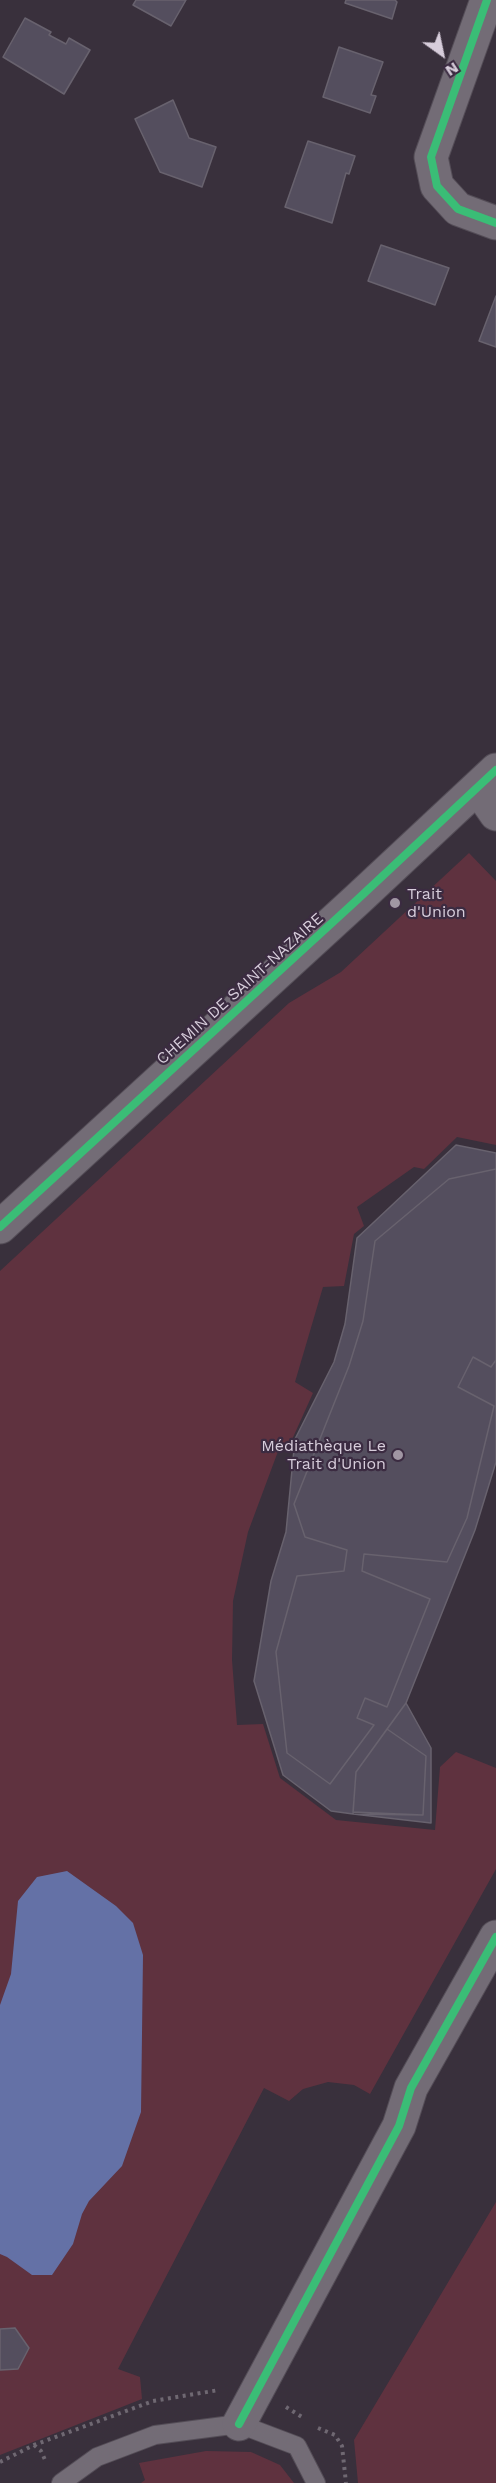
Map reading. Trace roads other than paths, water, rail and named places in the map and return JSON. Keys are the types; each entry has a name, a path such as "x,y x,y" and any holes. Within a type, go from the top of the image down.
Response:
{"street":[{"path":"487,0 431,157 437,186 458,209 496,223"},
{"name":"CHEMIN DE SAINT-NAZAIRE","path":"0,1227 490,791"},
{"path":"239,2424 399,2126 411,2088 496,1936"}],"lane":[{"path":"61,2483 96,2457 155,2435 239,2424 297,2446 316,2483"}],"water":[{"path":"67,1871 116,1906 133,1923 143,1955 141,2112 122,2166 89,2201 82,2214 73,2244 52,2275 32,2275 0,2254 0,2005 11,1974 18,1901 37,1877"}],"place":[{"name":"Trait d'Union","path":"395,903"},
{"name":"Médiathèque Le Trait d'Union","path":"398,1455"}]}
